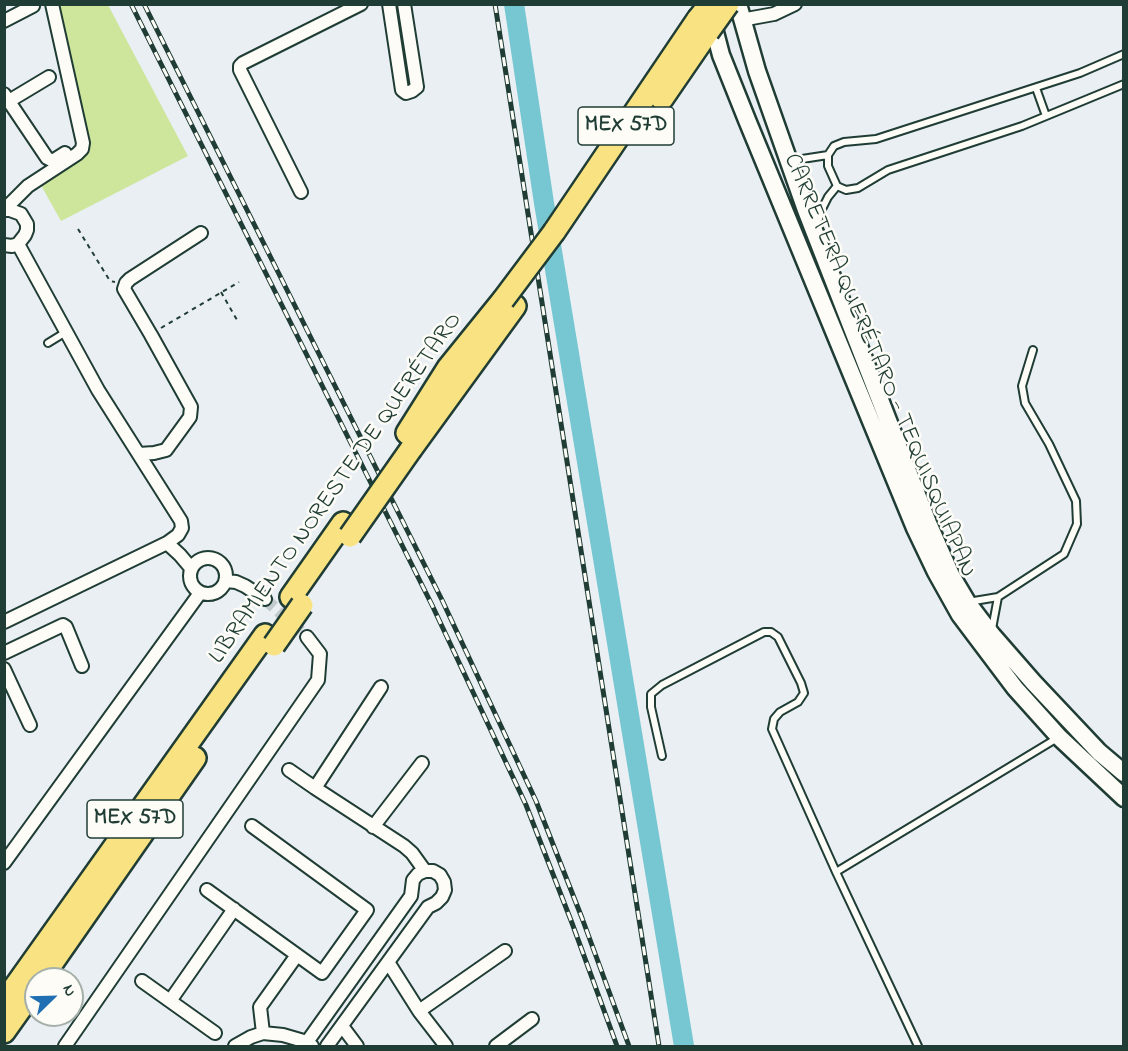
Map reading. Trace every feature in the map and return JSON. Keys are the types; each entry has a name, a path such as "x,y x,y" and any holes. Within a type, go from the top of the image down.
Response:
{"highway":[{"name":"LIBRAMIENTO NORESTE DE QUERÉTARO","path":"49,967 347,529 559,236 706,15 736,10"},
{"name":"LIBRAMIENTO NORESTE DE QUERÉTARO","path":"4,1002 270,640"},
{"path":"4,1032 24,1004"}],"main road":[{"name":"CARRETERA QUERÉTARO - TEQUISQUIAPAN","path":"736,10 815,235 928,523 951,575 967,602 992,635 1033,682 1100,752 1124,773"},
{"name":"CARRETERA QUERÉTARO - TEQUISQUIAPAN","path":"706,15 915,528 936,572 960,615 1015,688 1059,737 1124,798"}],"street":[{"path":"4,210 28,186 82,149 83,143 52,4"},
{"path":"301,192 240,66 360,4"},
{"path":"389,4 402,90 406,93 412,92 417,87 404,4"},
{"path":"736,10 774,14 795,4"},
{"path":"4,21 33,6"},
{"path":"49,77 7,97 47,158 54,160 69,150"},
{"path":"4,210 21,214 27,224 26,235 18,244 4,245"},
{"path":"139,454 166,450 190,417 191,407 124,290 130,279 201,233"},
{"path":"4,622 167,543 178,535 182,528 182,521 98,390 18,244"},
{"path":"167,543 191,568"},
{"path":"209,558 222,564 226,581 220,590 206,595 194,588 189,575 196,562 209,558"},
{"path":"226,581 245,586 265,599"},
{"path":"4,863 200,593"},
{"path":"4,653 63,625 66,627 82,666"},
{"path":"65,1047 318,680 320,654 307,637"},
{"path":"4,669 30,724"},
{"path":"315,788 381,687"},
{"path":"373,826 422,763"},
{"path":"289,770 404,846 425,870"},
{"path":"207,890 322,973 367,910 252,826"},
{"path":"235,1047 263,1033 283,1035 310,1044 411,896 413,880 425,870 440,875 445,890 442,897 428,907 327,1047"},
{"path":"411,896 428,907"},
{"path":"170,1001 234,909"},
{"path":"419,1011 505,951"},
{"path":"263,1033 260,1008 297,955"},
{"path":"388,962 419,1011 446,1047"},
{"path":"142,981 215,1034"},
{"path":"496,1047 532,1019"},
{"path":"342,1026 357,1047"}],"lane":[{"path":"1124,54 1080,73 876,139 844,142 834,146 828,155 828,166 837,186 846,190 858,188 888,170 1022,126 1124,84"},
{"path":"1035,88 1046,116"},
{"path":"789,161 828,155"},
{"path":"815,235 822,209 837,186"},
{"path":"48,343 66,332"},
{"path":"967,602 998,597 1064,554 1077,524 1076,501 1049,444 1025,403 1022,386 1032,350"},
{"path":"992,635 998,597"},
{"path":"662,756 651,707 651,694 662,685 764,632 771,632 778,637 804,693 798,702 780,712 774,719 772,729 918,1047"},
{"path":"836,872 1059,737"}],"path":[{"path":"78,230 110,281 126,283"},
{"path":"151,335 239,282"},
{"path":"222,292 237,320"}],"green space":[{"path":"45,5 108,5 188,156 61,221 38,180 81,153"}],"waterway":[{"path":"514,4 544,203 684,1046"}],"tunnel":[{"path":"265,599 307,637"}],"railway":[{"path":"131,4 432,605 526,805 617,1046"},
{"path":"144,4 442,600 536,801 629,1046"},
{"path":"495,4 659,1046"}]}
